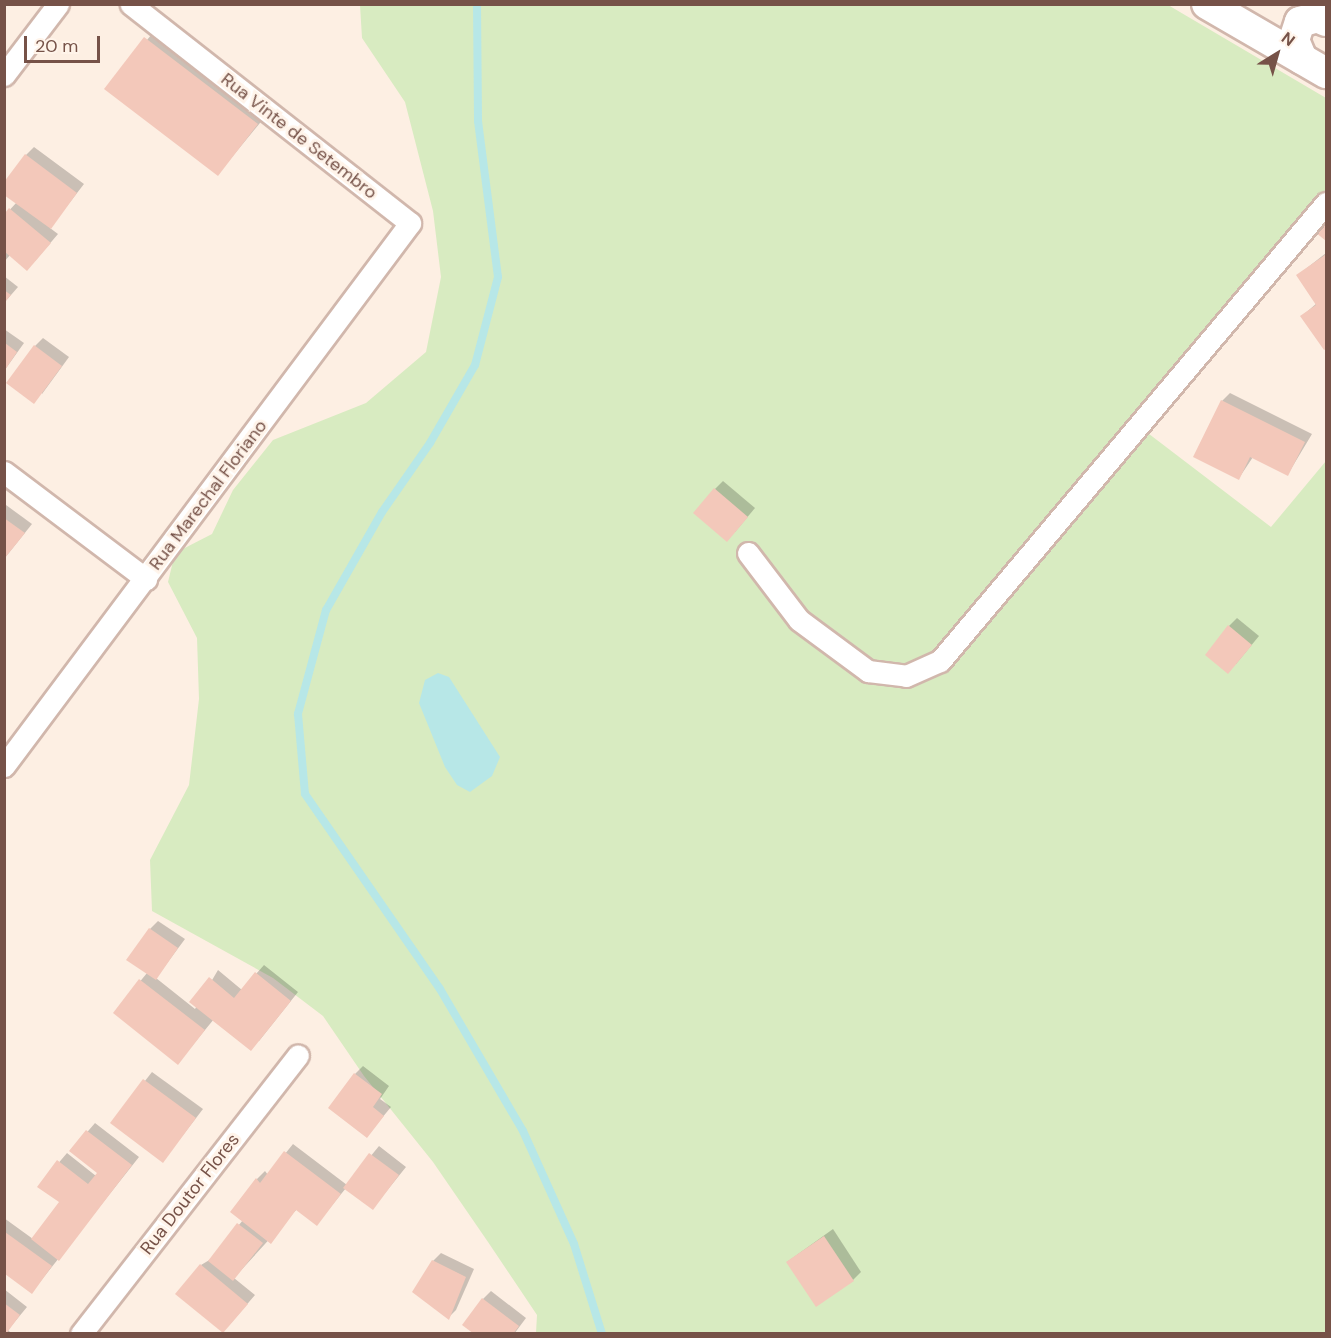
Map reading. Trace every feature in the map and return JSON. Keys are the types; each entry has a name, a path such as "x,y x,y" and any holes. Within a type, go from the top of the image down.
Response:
{"main road":[{"path":"1207,4 1314,66"},
{"path":"1309,4 1326,15"},
{"path":"1314,66 1294,40 1300,22 1317,16 1326,21"}],"street":[{"path":"4,75 58,4"},
{"name":"Rua Vinte de Setembro","path":"131,4 410,223"},
{"path":"748,553 799,620 868,671 906,676 940,661 1326,203"},
{"name":"Rua Marechal Floriano","path":"4,766 410,223"},
{"path":"4,472 146,579"},
{"name":"Rua Doutor Flores","path":"81,1334 298,1054"}],"green space":[{"path":"360,5 1168,5 1326,98 1326,189 1132,421 1271,527 1326,461 1326,1333 536,1333 537,1315 488,1242 433,1162 364,1076 323,1016 273,978 152,911 150,860 189,785 199,699 197,638 168,582 175,553 212,534 233,490 273,440 366,403 426,352 441,277 433,211 405,102 362,38"}],"water":[{"path":"438,673 449,677 500,757 492,776 470,792 457,785 445,767 419,703 425,680"}],"building":[{"path":"144,37 258,124 218,176 104,89"},
{"path":"25,154 77,193 51,229 4,195 4,182"},
{"path":"9,208 51,243 27,271 5,252 5,213"},
{"path":"1326,218 1326,241 1315,232"},
{"path":"1325,255 1326,349 1324,350 1300,316 1316,305 1296,275"},
{"path":"4,290 11,295 4,303"},
{"path":"5,343 17,352 5,370"},
{"path":"34,345 62,366 34,404 6,383"},
{"path":"1221,400 1305,442 1288,476 1250,457 1239,480 1193,457"},
{"path":"714,488 748,517 727,542 693,513"},
{"path":"4,518 25,533 4,559"},
{"path":"1228,625 1252,645 1228,674 1205,655"},
{"path":"149,928 178,948 156,980 126,960"},
{"path":"255,972 291,1001 251,1051 189,1002 209,977 234,998"},
{"path":"139,979 205,1030 178,1065 113,1013"},
{"path":"354,1073 382,1094 373,1107 384,1116 367,1138 328,1108"},
{"path":"143,1079 196,1118 163,1163 110,1123"},
{"path":"86,1130 132,1165 59,1261 31,1239 59,1202 37,1187 57,1160 88,1184 97,1173 69,1151"},
{"path":"284,1151 341,1194 317,1226 296,1210 271,1244 230,1212 256,1178 260,1183"},
{"path":"369,1153 399,1175 373,1210 343,1188"},
{"path":"237,1223 263,1243 233,1281 208,1261"},
{"path":"5,1232 52,1266 32,1294 5,1274"},
{"path":"824,1236 854,1281 816,1307 786,1262"},
{"path":"432,1260 466,1277 449,1320 412,1292"},
{"path":"200,1264 248,1304 223,1333 175,1294"},
{"path":"482,1298 519,1326 513,1334 474,1334 462,1325"},
{"path":"4,1303 20,1315 6,1334 4,1334"}],"waterway":[{"path":"477,4 478,121 498,277 475,365 430,443 382,512 326,610 298,714 305,794 440,989 523,1131 574,1244 602,1334"}]}
